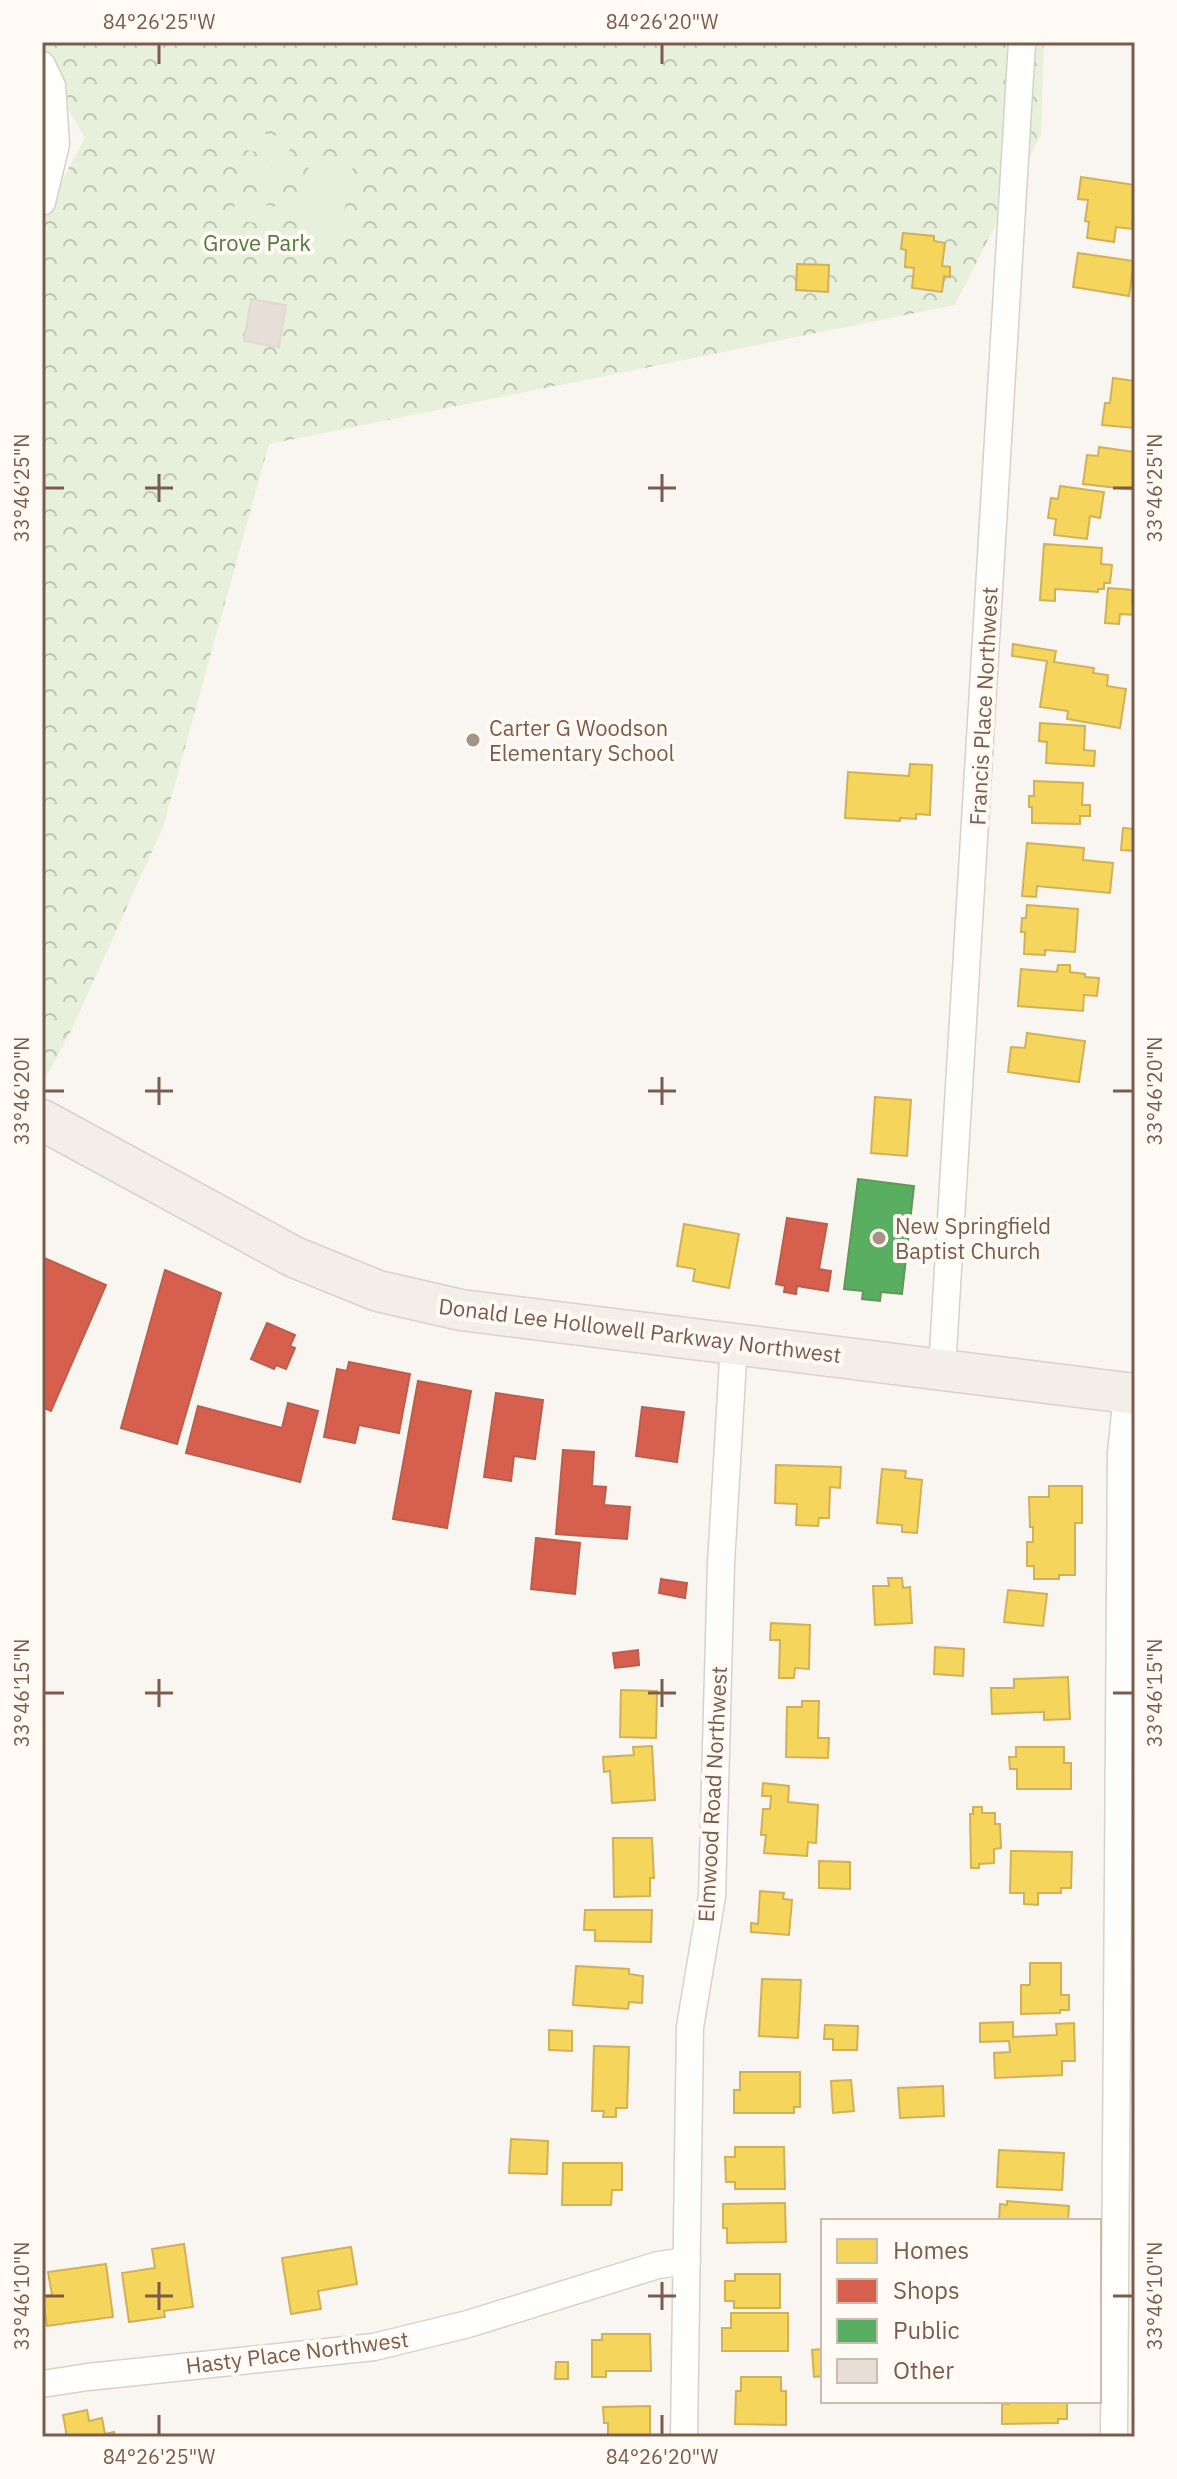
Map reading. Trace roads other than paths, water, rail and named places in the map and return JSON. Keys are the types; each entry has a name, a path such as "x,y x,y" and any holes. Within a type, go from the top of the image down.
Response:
{"main road":[{"name":"Donald Lee Hollowell Parkway Northwest","path":"42,1120 294,1257 378,1291 461,1310 1131,1394"}],"street":[{"name":"Francis Place Northwest","path":"942,1369 1022,42"},
{"path":"42,65 52,86 56,144 42,202"},
{"name":"Elmwood Road Northwest","path":"684,2437 690,2027 712,1896 721,1564 734,1343"},
{"path":"1114,2437 1121,1469 1131,1394"},
{"name":"Hasty Place Northwest","path":"42,2384 374,2347 468,2324 658,2265 687,2261"}],"place":[{"name":"Carter G Woodson Elementary School","path":"473,740"},
{"name":"New Springfield Baptist Church","path":"879,1238"}],"park label":[{"name":"Grove Park","path":"257,242"}]}
